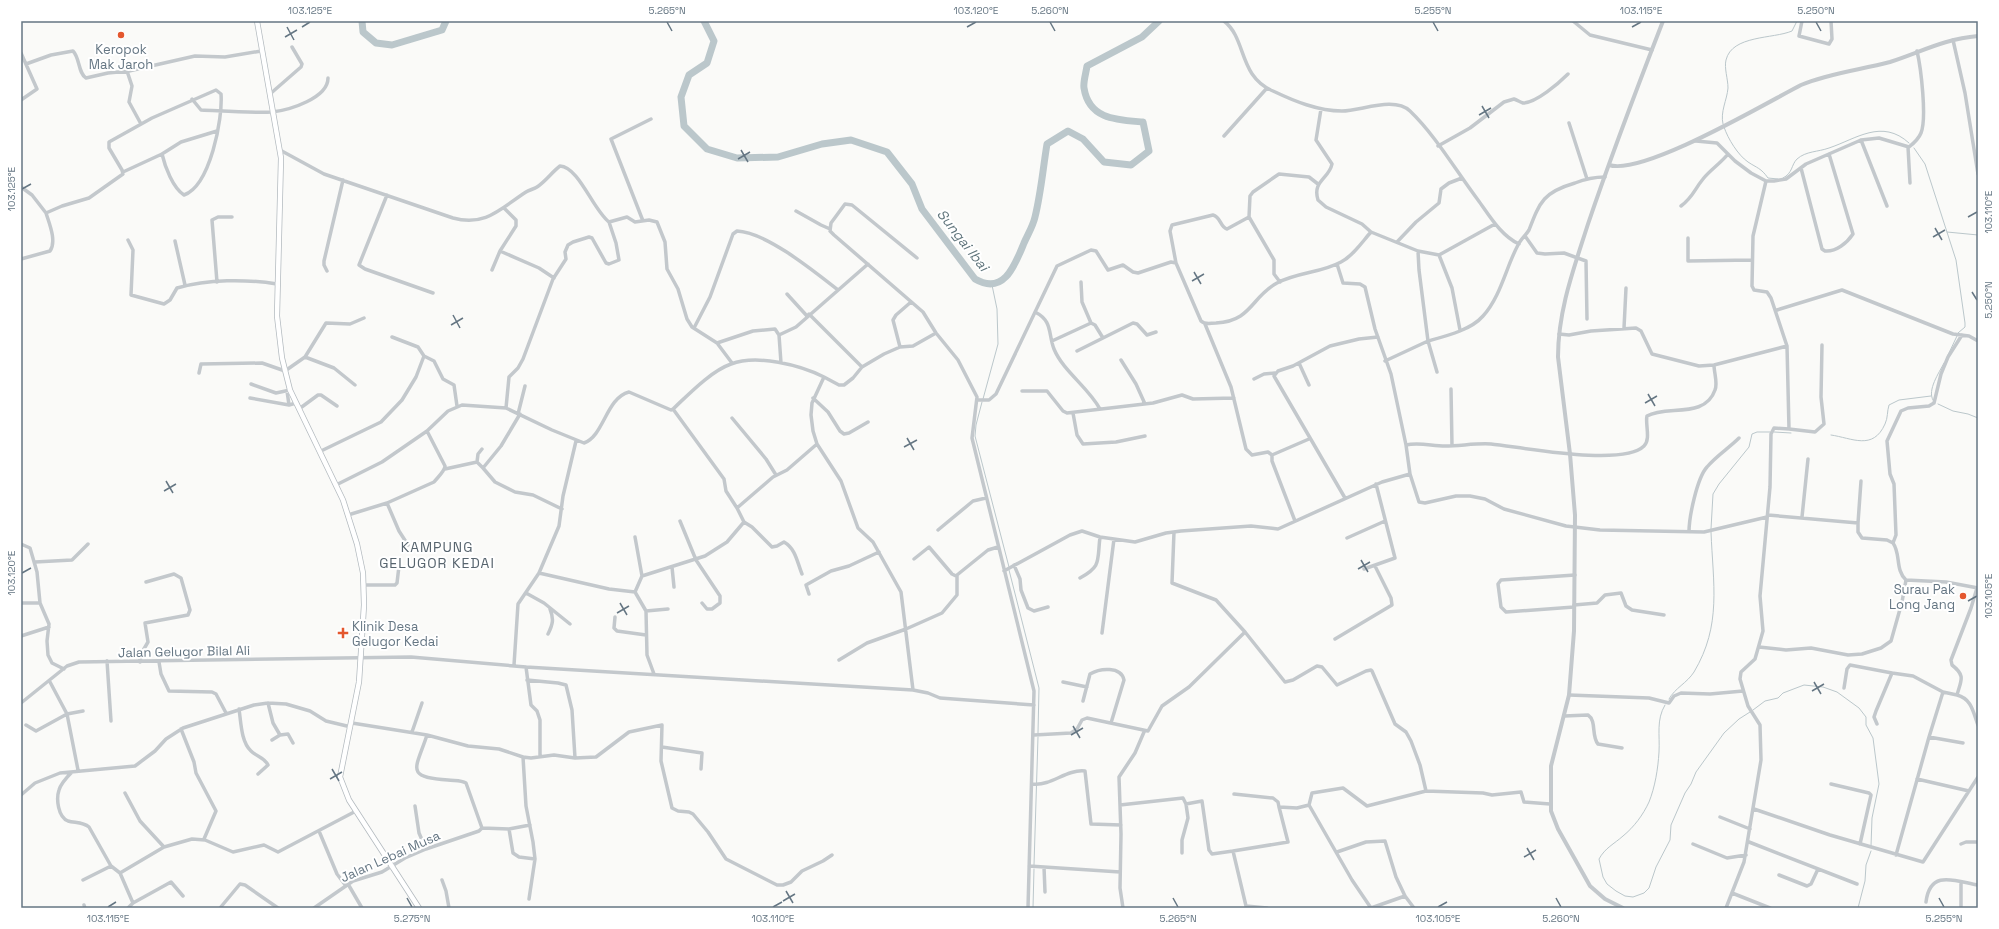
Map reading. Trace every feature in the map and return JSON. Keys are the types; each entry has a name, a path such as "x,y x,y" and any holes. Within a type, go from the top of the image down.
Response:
{"main road":[{"path":"257,21 261,51 280,150 281,163 277,316 284,371 288,390 320,451 348,515 362,567 364,585 360,670 352,725 340,769 340,777 342,786 356,811 419,908"}],"street":[{"path":"1224,21 1232,30 1247,67 1260,83 1267,88 1296,101 1321,109 1348,111 1392,104 1401,106 1410,112 1438,146 1495,224 1510,240 1519,244"},
{"path":"1573,21 1590,35 1652,50"},
{"path":"1623,908 1605,899 1590,886 1558,829 1550,804 1551,766 1569,695 1574,650 1576,528 1570,454 1558,357 1559,334 1562,307 1578,257 1609,165 1663,21"},
{"path":"1802,21 1798,36 1829,44 1832,39 1831,21"},
{"path":"1609,165 1618,166 1637,162 1670,152 1811,81 1888,62 1953,40 1978,36"},
{"path":"1953,40 1965,93 1978,174"},
{"path":"270,94 301,67 302,64 292,47"},
{"path":"26,64 71,50 77,55 84,77 127,71 195,56 225,57 261,51"},
{"path":"1910,183 1908,148 1920,135 1923,125 1920,70 1917,51"},
{"path":"21,53 37,89 21,100"},
{"path":"127,71 132,86 129,102 141,124"},
{"path":"1438,146 1470,128 1507,101 1514,99 1522,103 1547,93 1568,74"},
{"path":"192,99 201,110 273,112 316,98 327,86 328,78"},
{"path":"1224,136 1267,88"},
{"path":"123,172 109,148 109,142 141,124 192,99 211,91 219,91 221,94 222,110 215,145 197,187 184,195 181,193 169,173 162,154"},
{"path":"1321,109 1316,140 1332,164 1318,184 1317,197 1323,205 1362,224 1371,232 1418,251 1439,255 1495,224"},
{"path":"643,221 611,139 651,120"},
{"path":"1568,123 1587,179"},
{"path":"46,213 62,206 90,198 123,172 162,154 182,142 217,130"},
{"path":"1696,140 1714,142 1746,169 1766,181 1786,179 1801,168 1861,140 1879,138 1908,148"},
{"path":"1861,140 1887,206"},
{"path":"280,150 324,174 461,220 489,217 537,187 560,166 565,166 574,173 601,215 610,222 619,260 609,264 606,263 594,240 589,237 568,245 564,262 554,278 523,359 518,368 509,377 506,408"},
{"path":"1681,206 1694,195 1704,177 1720,164 1728,154"},
{"path":"1801,168 1822,248 1825,251 1835,250 1847,241 1853,234 1829,154"},
{"path":"1280,282 1274,274 1274,260 1249,217 1250,196 1275,175 1282,174 1308,178 1318,184"},
{"path":"1385,361 1428,341 1475,323 1485,313 1502,282 1519,244 1525,236 1536,212 1548,194 1556,189 1587,179 1605,177"},
{"path":"1397,242 1416,222 1439,203 1441,189 1449,183 1462,178"},
{"path":"327,271 324,261 343,180"},
{"path":"1766,181 1754,229 1752,260 1753,288 1756,291 1768,293 1777,310 1787,346 1789,429"},
{"path":"21,187 32,195 46,213 51,234 52,247 50,251 21,259"},
{"path":"387,195 360,265 365,269 433,293"},
{"path":"830,229 834,217 845,204 848,203 917,258"},
{"path":"492,270 500,251 517,223 504,208"},
{"path":"796,211 821,226 830,229 834,235 923,312 936,333 958,360 979,400 972,430 972,438 998,548 1005,570 1033,683 1034,784 1028,908"},
{"path":"1249,217 1227,229 1223,227 1218,218 1213,215 1172,225 1170,231 1176,263 1201,321 1205,324 1234,398 1247,451 1252,455 1268,452 1272,455"},
{"path":"218,282 212,220 218,217 232,217"},
{"path":"610,222 627,217 635,222 654,220 659,225 665,242 667,269 678,289 688,319 694,328 717,343 732,364"},
{"path":"694,328 710,297 733,234 737,231 761,238 803,263 838,290"},
{"path":"1205,324 1220,323 1240,317 1248,312 1266,291 1280,282 1299,274 1337,264 1348,257 1371,232"},
{"path":"1525,236 1537,253 1562,253 1585,260 1587,264 1587,319"},
{"path":"1688,238 1688,261 1752,260"},
{"path":"128,240 133,250 131,295 133,297 164,304 170,300 177,288 185,285 258,281 277,284"},
{"path":"175,241 185,285"},
{"path":"979,400 986,401 993,398 1001,385 1057,266 1091,250 1096,251 1108,270 1123,265 1136,273 1171,262 1176,263"},
{"path":"500,251 539,268 554,278"},
{"path":"1418,251 1418,270 1428,341 1437,372"},
{"path":"1439,255 1452,288 1460,330"},
{"path":"779,335 792,330 868,264"},
{"path":"1337,264 1343,283 1360,284 1365,287 1385,361 1391,374 1406,445 1410,474 1419,502 1425,504 1461,496 1485,499 1510,511 1576,528 1704,532 1767,516 1802,517 1858,523"},
{"path":"1081,282 1082,302 1091,323 1095,325 1103,338"},
{"path":"1624,328 1626,288"},
{"path":"1777,310 1842,290 1953,334 1978,341"},
{"path":"787,294 862,367"},
{"path":"900,347 893,320 896,315 911,302"},
{"path":"1035,312 1044,317 1047,321 1054,350 1094,399 1100,409"},
{"path":"199,374 201,364 210,363 262,363 284,371 305,357 326,323 350,324 364,318"},
{"path":"1052,341 1091,323"},
{"path":"1077,351 1133,323 1137,324 1147,335 1156,332"},
{"path":"1559,334 1569,336 1591,331 1624,328 1639,330 1652,354 1699,366 1714,365 1787,346"},
{"path":"717,343 753,331 775,329 779,335 781,363"},
{"path":"336,485 382,462 427,431 448,411 457,406 469,405 506,408 576,441 584,443 588,442 614,404 625,393 633,392 671,410 674,409 697,387 732,364 755,361 804,367 840,385 853,378 862,367 900,347 913,346 936,333"},
{"path":"1893,543 1896,536 1894,484 1890,474 1887,441 1901,411 1908,408 1929,406 1934,403 1941,374 1948,357 1961,335"},
{"path":"392,337 418,347 424,356 434,361 442,379 452,383 457,406"},
{"path":"1254,379 1264,374 1275,373 1336,345 1378,337"},
{"path":"1726,908 1746,855 1749,842 1762,747 1760,725 1750,710 1743,691 1741,674 1755,659 1763,631 1760,596 1767,516 1771,432 1774,428 1815,432 1824,424 1821,397 1822,345"},
{"path":"320,451 382,422 402,400 416,377 424,356"},
{"path":"305,357 334,368 355,385"},
{"path":"1121,360 1136,384 1145,404"},
{"path":"1299,363 1309,385"},
{"path":"1406,445 1416,443 1452,446 1490,444 1570,454 1619,454 1632,451 1643,447 1647,441 1647,416 1654,413 1691,408 1701,405 1710,399 1716,386 1714,365"},
{"path":"1275,373 1274,379 1345,498"},
{"path":"824,376 813,398 811,420 818,444 841,481 858,528 873,542 902,595 913,690"},
{"path":"251,384 276,393 288,390 289,405"},
{"path":"483,468 500,446 519,414 525,386"},
{"path":"1451,389 1452,446"},
{"path":"1022,391 1047,391 1063,411 1073,413 1145,404 1182,396 1193,400 1234,398"},
{"path":"299,410 318,395 321,395 337,406"},
{"path":"250,398 289,405 296,403"},
{"path":"813,398 828,412 840,431 844,434 849,433 868,422"},
{"path":"674,409 724,479 726,491 744,522 752,527 772,547 784,542 788,545 798,559 802,574"},
{"path":"1073,413 1077,435 1083,444 1116,442 1145,436"},
{"path":"732,418 766,459 776,475"},
{"path":"427,431 445,469"},
{"path":"1689,532 1689,524 1696,492 1704,471 1739,438"},
{"path":"1272,455 1310,439"},
{"path":"514,665 517,608 519,601 539,573 559,526 576,441"},
{"path":"737,508 776,475 787,470 818,444"},
{"path":"477,462 478,454 482,449"},
{"path":"1272,455 1272,461 1295,521"},
{"path":"1802,517 1808,460"},
{"path":"477,462 495,482 515,492 533,495 562,509"},
{"path":"348,515 387,503 431,484 445,469 477,462"},
{"path":"1005,570 1082,531 1100,537 1135,542 1174,532 1251,526 1276,530 1376,484 1410,474"},
{"path":"1759,647 1786,650 1811,648 1848,655 1862,654 1881,648 1892,641 1906,580 1900,571 1898,551 1893,543 1887,540 1862,538 1858,532 1862,481"},
{"path":"1364,569 1395,558 1376,484"},
{"path":"938,530 973,501 986,498"},
{"path":"387,503 399,531 408,545"},
{"path":"680,521 696,560 721,600 717,606 710,610 702,603"},
{"path":"1347,538 1385,521"},
{"path":"642,576 696,560 727,542 744,522"},
{"path":"1174,532 1172,583 1202,596 1212,598 1246,632 1285,682 1293,680 1318,666 1322,667 1337,685 1371,670 1395,724 1406,732 1411,741 1420,765 1426,791"},
{"path":"635,537 642,576 635,592"},
{"path":"1080,578 1091,572 1096,567 1100,537"},
{"path":"1102,633 1114,539"},
{"path":"21,544 30,548 35,562 40,603 49,627 47,647 50,660 55,666 64,669"},
{"path":"35,562 70,561 74,559 88,544"},
{"path":"914,559 929,547 952,574 956,576"},
{"path":"956,576 986,551 998,548"},
{"path":"809,594 806,585 831,571 849,566 879,552"},
{"path":"364,585 395,586 397,583 399,566"},
{"path":"1013,566 1020,579 1021,590 1028,608 1034,611 1048,607"},
{"path":"1335,639 1392,605 1391,598 1375,566"},
{"path":"672,567 674,587"},
{"path":"539,573 609,589 635,592"},
{"path":"140,662 141,654 148,642 145,623 188,615 190,610 181,578 178,575 174,574 146,582"},
{"path":"1575,575 1501,580 1498,584 1501,607 1506,612 1574,606 1597,603 1605,595 1621,593 1626,606 1632,610 1664,615"},
{"path":"839,660 867,643 906,629 942,613 957,595 956,576"},
{"path":"1906,580 1946,582 1977,588 1951,660 1952,665 1961,675 1957,695"},
{"path":"635,592 646,611 647,655 654,674"},
{"path":"526,593 570,624"},
{"path":"21,603 40,603"},
{"path":"548,634 553,624 553,618 549,608"},
{"path":"646,611 668,609"},
{"path":"615,618 614,628 617,631 646,636"},
{"path":"21,636 49,627"},
{"path":"1034,735 1071,733 1077,729 1082,720 1087,718 1144,732 1150,730 1155,717 1162,706 1189,687 1246,632"},
{"name":"Jalan Gelugor Bilal Ali","path":"21,703 51,685 64,669 79,662 160,663 361,660 411,657 514,665 526,668 654,674 913,690 928,693 940,698 1034,705"},
{"path":"107,663 111,721"},
{"path":"160,663 161,674 169,690 214,693 226,713"},
{"path":"1844,688 1847,669 1850,666 1913,676 1943,692 1967,699 1970,703 1978,725"},
{"path":"526,668 531,705 537,711 540,720 540,756"},
{"path":"1083,701 1089,675 1095,672 1116,670 1123,676 1124,680 1111,723"},
{"path":"1877,724 1874,717 1892,673"},
{"path":"527,678 566,685 572,710 574,758"},
{"path":"1063,682 1087,687"},
{"path":"51,685 67,714 78,770"},
{"path":"1569,695 1649,698 1669,703 1674,696 1681,693 1710,694 1743,691"},
{"path":"1896,855 1928,737 1943,692"},
{"path":"268,703 273,724 280,735"},
{"path":"21,795 39,781 60,773 78,770 135,766 149,757 166,739 181,729 239,709 268,703 293,706 310,711 326,721 412,732 468,746 499,749 523,757 531,758 554,755 574,758 596,758 629,732 662,725 662,769 672,808 678,811 693,814 708,832 726,859 772,882 783,885 791,882 802,871 824,861 832,854"},
{"path":"412,732 422,703"},
{"path":"239,709 242,729 248,746 252,751 261,756 268,765 258,774"},
{"path":"26,725 36,731 67,714 83,711"},
{"path":"1564,716 1588,715 1592,720 1594,737 1598,744 1622,748"},
{"path":"181,729 194,762 196,773 216,811 204,839"},
{"path":"1123,908 1120,894 1121,825 1119,777 1135,753 1144,732"},
{"path":"272,740 280,735 288,734 293,743"},
{"path":"427,735 416,766 418,773 420,776 429,778 466,783 480,830 509,829 530,825"},
{"path":"1928,737 1963,743"},
{"path":"662,747 702,754 700,769"},
{"path":"523,757 526,806 534,859 529,900"},
{"path":"1034,784 1042,785 1066,774 1085,771 1091,824 1121,825"},
{"path":"72,772 58,791 58,802 61,815 68,821 84,824 89,828 112,866 120,873 133,903"},
{"path":"1754,809 1860,844 1923,862 1978,778"},
{"path":"1917,779 1969,791"},
{"path":"1830,784 1869,793 1871,795 1860,844"},
{"path":"1405,896 1371,908 1352,880 1310,805 1312,793 1341,787 1346,789 1358,801 1367,806 1426,791 1483,793 1492,795 1521,792 1524,802 1550,804"},
{"path":"125,793 140,821 164,847"},
{"path":"1186,804 1202,801 1209,850 1212,854 1288,842 1278,802 1273,798 1234,794"},
{"path":"1120,805 1181,798 1186,804 1187,825 1182,840 1182,853"},
{"path":"1279,806 1297,808 1310,805"},
{"path":"415,806 420,833 426,849"},
{"path":"120,873 164,847 169,847 192,839 204,839 233,852 264,845 278,852 356,811"},
{"path":"1720,817 1750,829"},
{"path":"509,829 513,853 518,857 534,859"},
{"name":"Jalan Lebai Musa","path":"314,908 347,885 393,866 405,858 426,849 480,830"},
{"path":"319,831 338,874 362,908"},
{"path":"1337,852 1366,842 1385,841 1394,872 1405,896 1414,908"},
{"path":"1749,842 1857,884"},
{"path":"1960,844 1966,842 1978,842"},
{"path":"1693,844 1727,858 1746,855"},
{"path":"1233,851 1246,907 1267,908"},
{"path":"83,880 112,866"},
{"path":"1029,866 1120,872"},
{"path":"1044,867 1045,892"},
{"path":"1779,875 1807,886 1811,884 1818,869"},
{"path":"1926,902 1932,884 1935,881 1946,879 1978,885"},
{"path":"442,880 446,891 449,908"},
{"path":"128,908 133,903 171,882 183,896"},
{"path":"1961,882 1961,908"},
{"path":"220,908 240,884 245,885 278,908"},
{"path":"1732,893 1770,908"}],"waterway":[{"name":"Sungai Ibai","path":"362,21 363,32 376,43 392,45 442,30 446,21"},
{"name":"Sungai Ibai","path":"704,21 714,41 707,63 689,75 681,97 684,126 707,149 737,158 778,157 822,144 851,140 887,152 912,184 922,209 975,279 985,283 994,284 1001,281 1012,269 1033,224 1039,199 1047,144 1068,131 1083,139 1104,162 1131,165 1149,151 1143,122 1115,119 1098,112 1092,107 1087,99 1084,83 1087,66 1142,37 1159,21"},
{"path":"1723,124 1722,115 1728,88 1726,60 1730,52 1736,46 1745,42 1792,31 1797,21"},
{"path":"1724,127 1728,137 1744,159 1761,170 1768,178 1778,179"},
{"path":"1783,178 1789,174 1795,161 1801,156 1829,148 1869,133 1879,131 1889,132 1899,136 1909,143"},
{"path":"1914,148 1925,164 1956,260 1965,323 1965,327 1958,333"},
{"path":"1947,232 1978,235"},
{"path":"983,399 998,344 997,309 992,285"},
{"path":"1948,355 1957,336"},
{"path":"1933,400 1931,391 1944,363"},
{"path":"1831,435 1861,441 1874,438 1886,422 1889,405 1899,400 1931,396"},
{"path":"982,402 976,425 975,436 1009,567"},
{"path":"1938,404 1953,411 1978,418"},
{"path":"1711,529 1713,494 1719,484 1749,447 1752,434 1757,432 1770,432"},
{"path":"1774,432 1791,433"},
{"path":"1669,699 1694,672 1703,655 1709,638 1714,604 1711,532"},
{"path":"1009,570 1039,688 1038,733"},
{"path":"1753,710 1765,701 1778,698 1783,693 1804,685 1823,687 1837,692 1859,708 1866,717 1866,725 1873,738 1879,784 1872,818 1871,846"},
{"path":"1665,705 1659,722 1659,752 1657,771 1649,802 1634,825 1607,849 1599,859 1603,877 1607,884 1625,896 1633,897 1644,893 1649,888 1656,867 1670,840 1671,825 1696,772 1724,733 1739,719 1750,712"},
{"path":"1034,865 1038,737"},
{"path":"1858,908 1865,881 1866,865 1871,851"},
{"path":"1033,908 1034,869"}],"place":[{"name":"Keropok Mak Jaroh","path":"121,35"},
{"name":"Surau Pak Long Jang","path":"1963,596"},
{"name":"Klinik Desa Gelugor Kedai","path":"343,633"}],"district":[{"name":"KAMPUNG GELUGOR KEDAI","path":"437,556"}]}
